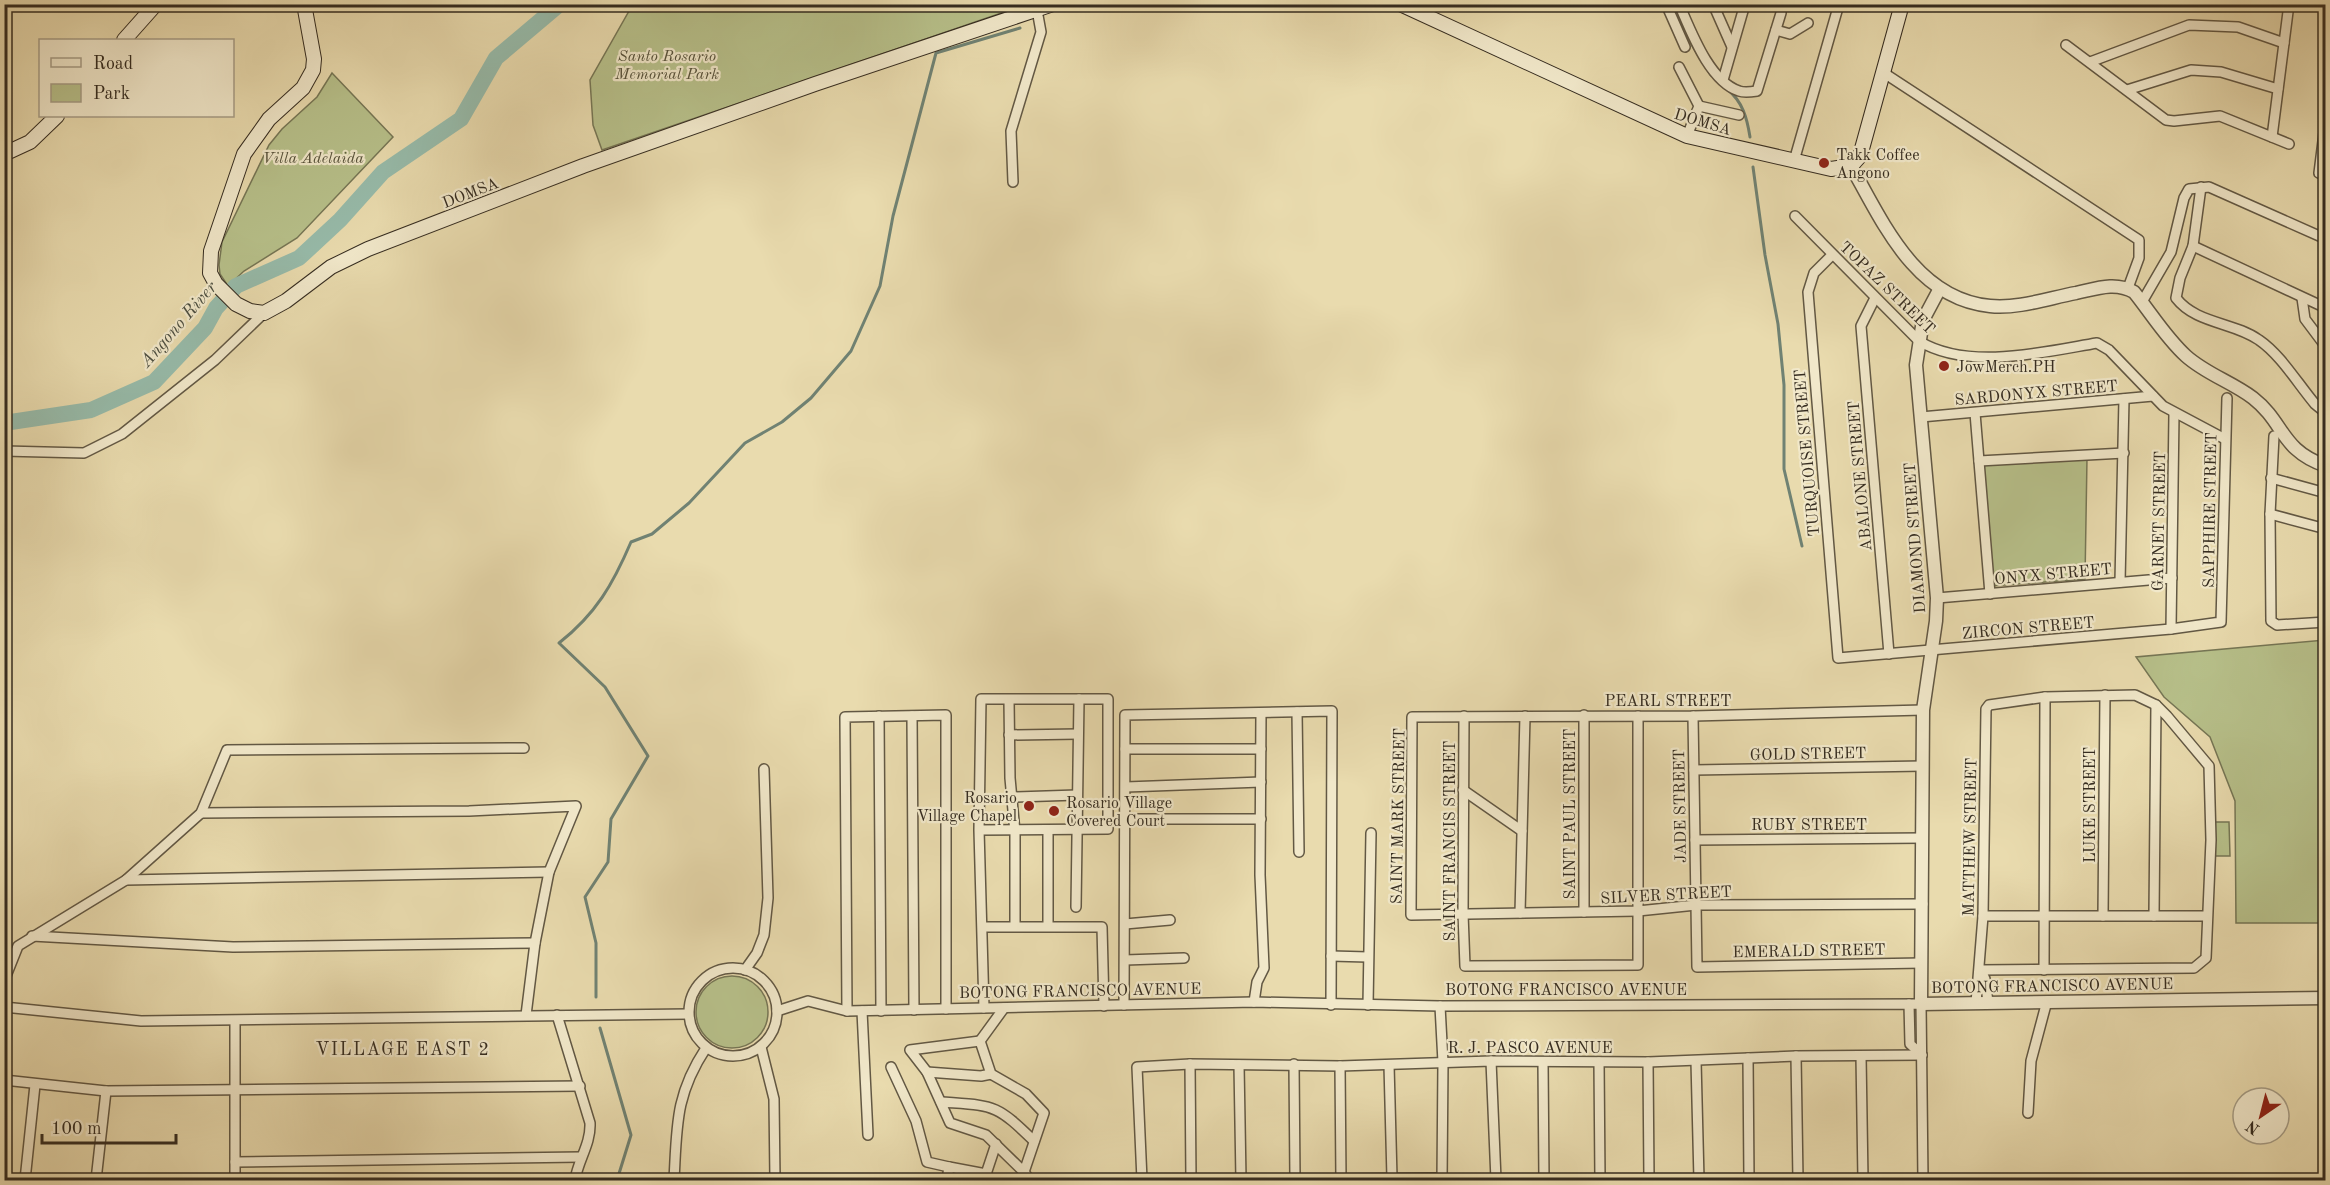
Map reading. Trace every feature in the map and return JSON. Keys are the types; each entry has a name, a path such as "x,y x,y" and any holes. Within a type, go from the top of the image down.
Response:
{"main road":[{"path":"125,39 156,4"},
{"path":"264,313 250,311 236,304 221,291 210,273 211,251 244,154 269,119 303,88 314,70 304,4"},
{"name":"DOMSA","path":"264,313 286,301 331,267 388,241 642,144 1053,4"},
{"name":"DOMSA","path":"1400,4 1687,136 1831,169 1851,166"},
{"path":"1851,166 1860,156 1902,4"},
{"path":"4,154 30,142 56,117"}],"street":[{"path":"1666,4 1685,47"},
{"path":"1679,4 1710,67 1723,80 1741,92 1757,91 1776,30 1781,4"},
{"path":"1713,4 1732,47"},
{"path":"1723,80 1744,4"},
{"path":"1794,161 1839,4"},
{"path":"2272,137 2289,4"},
{"path":"1013,182 1011,131 1041,32 1037,10"},
{"path":"1776,30 1790,34 1808,24"},
{"path":"2090,62 2189,25 2238,27 2284,43"},
{"path":"2066,45 2166,120 2220,116 2289,144"},
{"path":"1679,67 1699,106 1687,136"},
{"path":"2127,90 2191,70 2221,72 2278,89"},
{"path":"1884,73 2139,240 2139,258 2128,288"},
{"path":"1699,106 1739,115"},
{"path":"2325,118 2319,173 2325,176"},
{"path":"1851,166 1888,233 1926,279 1940,290 1960,299 1990,306 2012,306 2111,285 2128,288 2187,356 2253,398 2270,415 2294,449 2308,460 2325,466"},
{"path":"2142,302 2171,252 2186,192 2201,187 2217,190 2325,239"},
{"path":"2201,187 2193,246 2175,292 2183,307 2259,339 2314,404 2325,413"},
{"name":"TOPAZ STREET","path":"1795,216 1919,341 1936,352 2021,357 2097,343 2109,350 2153,396 2174,414 2225,439"},
{"path":"2193,246 2325,308"},
{"name":"TURQUOISE STREET","path":"1832,255 1814,273 1808,292 1838,658"},
{"name":"DIAMOND STREET","path":"1915,1004 1922,963 1923,710 1937,598 1916,365 1923,320 1940,290"},
{"name":"ABALONE STREET","path":"1875,298 1861,327 1889,654"},
{"path":"2302,298 2305,319 2325,347"},
{"path":"4,451 84,453 122,434 215,360 264,313"},
{"name":"SARDONYX STREET","path":"1921,417 2153,396"},
{"name":"SAPPHIRE STREET","path":"2220,622 2228,398"},
{"path":"2120,582 2124,399"},
{"path":"1975,413 1990,594"},
{"name":"GARNET STREET","path":"2170,629 2174,414"},
{"path":"2274,436 2270,514 2271,621 2277,625 2325,622"},
{"path":"1978,461 2124,453"},
{"path":"2271,478 2325,493"},
{"path":"2270,514 2325,529"},
{"name":"ONYX STREET","path":"1937,598 2172,578"},
{"name":"ZIRCON STREET","path":"1838,658 2170,629 2220,622"},
{"name":"LUKE STREET","path":"2103,916 2104,695"},
{"path":"1980,970 2044,970 2194,968 2206,958 2211,840 2209,766 2156,705 2135,695 2045,697 2044,970"},
{"name":"MATTHEW STREET","path":"1982,1002 1977,974 1980,970 1983,916 1986,710 1989,705 2045,697"},
{"path":"980,830 1015,832 1108,829 1108,699 981,699 980,830 984,1008"},
{"path":"1076,907 1079,699"},
{"path":"1010,700 1009,735 1015,832 1015,926"},
{"path":"2154,916 2156,705"},
{"name":"PEARL STREET","path":"1412,717 1693,716 1923,710"},
{"path":"1124,1005 1125,715 1332,711 1331,1005"},
{"path":"1297,712 1299,852"},
{"path":"1254,1002 1257,982 1264,968 1261,713"},
{"path":"847,1011 845,717 879,716 946,715 946,1009"},
{"name":"SAINT PAUL STREET","path":"1584,715 1584,912"},
{"path":"879,716 880,1011"},
{"path":"912,716 914,1010"},
{"name":"SAINT FRANCIS STREET","path":"1464,716 1465,966 1638,965 1638,911"},
{"path":"1520,913 1525,716"},
{"path":"1638,716 1638,911"},
{"name":"JADE STREET","path":"1693,716 1697,967"},
{"name":"SAINT MARK STREET","path":"1411,915 1412,717"},
{"path":"1009,735 1078,734"},
{"path":"4,981 18,946 126,880 201,813 227,750 524,748"},
{"path":"1125,749 1261,749"},
{"name":"GOLD STREET","path":"1694,770 1923,766"},
{"path":"745,970 758,953 764,935 768,898 764,769"},
{"path":"1126,787 1261,782"},
{"path":"1463,790 1522,831"},
{"path":"1013,797 1077,795"},
{"path":"201,813 470,811 576,806 549,873 535,942 526,1015"},
{"path":"1126,819 1261,819"},
{"path":"1048,831 1048,926"},
{"path":"1368,1005 1371,833"},
{"name":"RUBY STREET","path":"1695,840 1923,838"},
{"path":"126,880 549,873"},
{"name":"SILVER STREET","path":"1411,915 1638,911 1696,905 1923,904"},
{"path":"1983,916 2207,916"},
{"path":"1125,924 1170,920"},
{"path":"983,927 1102,927 1104,1006"},
{"path":"32,936 233,947 535,942"},
{"path":"1331,956 1368,957"},
{"path":"1125,960 1184,958"},
{"name":"EMERALD STREET","path":"1697,967 1922,963"},
{"path":"723,969 745,970 765,981 774,995 777,1011 775,1028 761,1047 743,1056 724,1056 706,1048 693,1034 688,1014 690,997 704,978 723,969"},
{"name":"BOTONG FRANCISCO AVENUE","path":"777,1011 808,1001 847,1011 880,1011 1254,1002 1440,1006 1915,1004 2325,998"},
{"path":"2028,1113 2031,1061 2047,1001"},
{"path":"1915,1004 1910,1044 1922,1056"},
{"path":"1915,1004 1922,1056 1923,1180"},
{"path":"1340,1066 1341,1180 1442,1179 1443,1062 1440,1006"},
{"path":"4,1007 141,1021 688,1014"},
{"path":"1004,1008 980,1041 910,1050 927,1072 950,1124 960,1129 986,1135 1030,1180"},
{"path":"862,1011 867,1135"},
{"path":"557,1015 590,1123 591,1137 581,1157 575,1180"},
{"path":"235,1021 235,1180"},
{"path":"980,1041 991,1074"},
{"path":"761,1047 774,1099 775,1180"},
{"path":"674,1180 677,1118 681,1100 690,1072 706,1048"},
{"path":"1796,1056 1798,1180"},
{"name":"R. J. PASCO AVENUE","path":"1142,1180 1137,1067 1190,1064 1340,1066 1491,1061 1648,1062 1796,1056 1922,1056"},
{"path":"1861,1056 1863,1180"},
{"path":"1748,1058 1749,1180"},
{"path":"1491,1061 1496,1180"},
{"path":"1696,1061 1699,1180"},
{"path":"1543,1062 1544,1180"},
{"path":"1599,1062 1600,1180"},
{"path":"1648,1062 1649,1180"},
{"path":"1190,1064 1191,1180"},
{"path":"1294,1064 1294,1180"},
{"path":"1239,1065 1241,1180"},
{"path":"1389,1065 1392,1178"},
{"path":"891,1067 916,1121 927,1162 989,1177 996,1144"},
{"path":"927,1072 981,1076 991,1074 1026,1094 1044,1113 1024,1172"},
{"path":"4,1080 106,1091 580,1086"},
{"path":"25,1180 35,1085"},
{"path":"96,1180 106,1091"},
{"path":"941,1102 992,1106 1006,1113 1035,1141"},
{"path":"235,1162 581,1157"},
{"path":"947,1180 949,1167"}],"green space":[{"name":"Santo Rosario Memorial Park","path":"633,4 1025,5 602,150 593,125 590,80"},
{"name":"Villa Adelaida","path":"332,73 393,137 297,238 244,271 228,286 220,274 222,242 269,145 282,129 317,97"},
{"path":"2087,458 2085,579 1992,586 1982,465"},
{"path":"2325,640 2325,923 2236,923 2235,801 2210,737 2164,697 2136,657"},
{"path":"2214,822 2229,822 2230,856 2215,856"},
{"path":"739,976 758,986 766,998 768,1012 766,1026 758,1038 746,1046 725,1048 706,1038 698,1026 696,1005 706,986 718,978"}],"waterway":[{"name":"Angono River","path":"4,423 91,410 154,382 205,328 216,308 236,286 299,258 340,220 383,172 461,119 496,58 560,4"},
{"path":"1672,4 1686,35 1711,75"},
{"path":"596,997 596,943 585,897 608,862 611,819 648,756 605,687 559,643 583,621 602,597 631,542 652,534 689,503 745,443 782,422 811,398 851,351 880,286 893,216 936,53 1020,28"},
{"path":"1727,89 1737,99 1743,111 1750,137"},
{"path":"1753,167 1765,255 1778,324 1784,385 1784,469 1802,546"},
{"path":"600,1028 631,1135 617,1180"}],"place":[{"name":"Takk Coffee Angono","path":"1824,163"},
{"name":"JowMerch.PH","path":"1944,366"},
{"name":"Rosario Village Chapel","path":"1029,806"},
{"name":"Rosario Village Covered Court","path":"1054,811"}],"district":[{"name":"VILLAGE EAST 2","path":"403,1049"}]}
